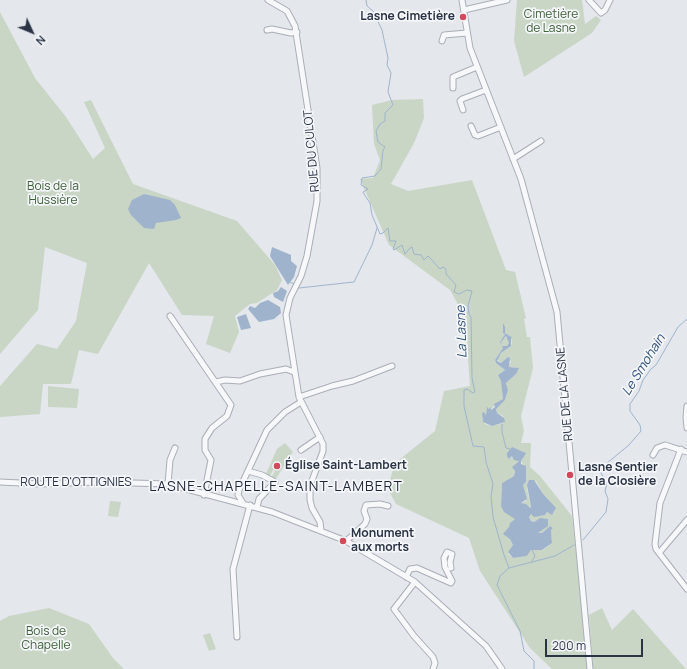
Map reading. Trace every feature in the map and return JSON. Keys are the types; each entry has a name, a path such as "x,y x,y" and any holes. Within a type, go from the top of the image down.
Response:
{"street":[{"name":"RUE DU CULOT","path":"268,0 290,15 294,21 312,125 317,186 316,201 305,263 286,311 294,372 300,400 320,437"},
{"name":"RUE DE LA LASNE","path":"462,0 470,48 513,158 532,218 558,320 590,669"},
{"path":"464,10 507,0"},
{"path":"589,0 601,13 605,10 610,0"},
{"path":"267,30 272,29 290,33 297,32"},
{"path":"442,41 444,35 467,33"},
{"path":"453,88 451,76 477,67"},
{"path":"481,95 486,90"},
{"path":"463,110 460,101 462,99 486,90"},
{"path":"471,126 475,134 478,136 501,127"},
{"path":"513,158 541,141"},
{"path":"170,316 231,406 227,416 212,428 205,438 205,450 211,460 204,495"},
{"path":"235,502 267,430 285,412 300,400 332,386 353,381 392,366"},
{"path":"216,382 225,380 240,381 260,374 286,369 294,372"},
{"path":"687,406 687,428"},
{"path":"301,450 320,437 324,444 323,451 310,486 310,500 312,508 320,522 321,531"},
{"path":"653,455 657,448 665,445 687,452"},
{"path":"168,484 170,460 175,448"},
{"path":"681,449 660,503 655,544 659,553 687,589"},
{"path":"248,472 262,475 275,482 259,500 257,507"},
{"name":"ROUTE D'OTTIGNIES","path":"0,482 41,484 96,482 168,484 204,495 257,507 346,541 416,582 486,646 502,669"},
{"path":"238,495 244,503"},
{"path":"346,541 365,524 367,519 364,511 366,505 380,504 388,506"},
{"path":"237,638 232,569 250,505"},
{"path":"659,553 687,520"},
{"path":"406,577 410,569 417,568 451,583 452,582 445,567 444,558 447,552 452,554 450,562 451,568"},
{"path":"416,582 394,609 414,636 433,657 435,663 433,669"}],"green space":[{"name":"Cimetière de Lasne","path":"517,0 582,0 585,24 596,16 601,20 592,33 524,77 514,41"},
{"name":"Bois de la Hussière","path":"0,12 35,78 66,117 93,159 105,148 84,102 91,100 133,184 237,221 275,265 282,280 277,290 257,303 250,304 235,316 239,332 230,353 206,344 214,316 182,315 149,263 98,354 79,350 71,384 43,384 40,414 0,417 0,386 37,344 57,349 76,321 87,263 45,247 38,310 0,354"},
{"path":"423,99 424,118 414,143 391,184 408,191 472,180 506,270 515,272 526,318 524,319 527,337 530,337 533,368 521,416 524,431 521,443 531,443 530,467 540,476 572,516 589,669 552,669 530,648 480,571 469,538 396,504 388,489 394,464 435,431 444,391 470,386 465,317 450,290 389,245 360,179 373,178 380,160 374,144 372,105 392,100","holes":["505,332 511,337 511,346 501,353 497,360 501,363 508,357 511,361 509,367 515,367 516,374 506,383 508,390 505,400 496,408 497,413 503,416 504,423 492,426 485,424 482,418 485,413 486,415 488,408 490,410 503,399 502,383 498,375 505,370 496,363 495,360 504,348 500,342","513,448 524,452 521,461 525,467 526,482 523,485 526,501 521,503 530,508 531,507 527,489 529,482 536,481 544,495 555,509 553,514 547,512 545,515 535,516 531,514 529,517 532,522 538,520 548,522 547,526 538,533 542,533 550,526 553,528 551,530 552,543 543,550 531,550 527,556 513,558 508,554 513,545 510,539 510,523 516,519 501,506 502,483 514,476 515,464 519,461 512,456 510,459 507,457 507,453"]},
{"path":"503,338 507,338 509,342 507,346 503,346 501,344 501,340"},
{"path":"48,386 79,389 77,408 48,407"},
{"path":"285,443 293,452 275,480 271,478 275,471 273,470 269,478 265,476 277,449"},
{"path":"110,501 121,502 118,517 108,516"},
{"name":"Bois de Chapelle","path":"49,608 89,624 113,658 124,669 0,669 0,621 9,616"},
{"path":"602,608 612,630 633,609 686,669 593,669 589,615"},
{"path":"210,633 216,649 209,651 203,635"}],"water":[{"path":"144,194 170,200 175,205 181,218 156,223 154,229 144,228 131,215 128,209 132,200"},
{"path":"272,247 291,255 291,261 297,266 294,277 288,285 270,256"},
{"path":"281,287 287,291 283,302 274,297 273,293 278,291"},
{"path":"268,300 280,307 281,313 274,319 259,322 248,309 250,306 255,308 260,303"},
{"path":"246,314 251,328 241,330 237,317"},
{"path":"503,323 505,333 513,338 511,338 511,346 501,353 497,361 501,363 508,357 510,358 509,367 519,368 516,374 506,383 508,390 505,400 496,409 497,413 504,418 505,422 492,426 483,422 482,413 484,412 486,415 487,407 489,409 491,407 491,410 495,407 494,404 503,399 501,381 498,375 505,370 496,363 495,360 503,348 502,346 500,342 505,334 503,333","holes":["506,336 509,343 507,346 502,346 501,342"]},
{"path":"512,447 526,453 521,461 521,464 526,466 526,482 523,485 527,499 521,503 526,504 530,508 531,507 527,485 529,480 534,480 544,495 556,508 552,515 547,512 545,515 534,517 531,514 529,517 531,521 534,522 540,518 548,519 548,526 538,533 542,533 550,526 553,528 551,530 552,543 542,550 531,550 527,556 513,558 508,552 513,545 510,539 503,534 509,527 510,523 515,519 504,512 501,506 502,483 514,476 515,471 512,467 519,461 514,460 512,456 509,459 507,457 507,453"}],"waterway":[{"name":"La Lasne","path":"366,0 367,6 373,11 382,30 388,58 387,65 391,73 388,92 393,105 385,113 385,121 380,124 376,131 378,142 385,147 383,150 381,169 375,176 362,178 361,185 368,189 363,192 370,203 372,215 380,234 388,228 390,241 396,241 394,250 402,245 405,254 412,247 414,254 421,255 424,260 428,256 440,269 443,267 446,269 446,274 456,285 454,292 459,294 467,290 472,291 468,306 471,317 472,378 475,392 473,393 467,389 464,390 464,406 473,446 484,447 486,462 493,484 491,496 493,517 509,568 500,576 497,585 520,631 524,651 534,661 534,669"},
{"path":"299,288 354,282 372,245 377,228"},
{"path":"290,282 294,284"},
{"name":"Le Smohain","path":"583,540 606,512 608,499 605,491 607,483 601,473 601,468 629,445 641,431 640,425 630,411 630,404 639,391 643,380 656,365 678,327 687,319"},
{"path":"502,424 502,432 506,448 510,449"},
{"name":"Le Smohain","path":"509,568 555,556 574,545"},
{"path":"532,550 535,556 532,561"}],"place":[{"name":"Lasne Cimetière","path":"463,17"},
{"name":"Église Saint-Lambert","path":"277,466"},
{"name":"Lasne Sentier de la Closière","path":"570,475"},
{"name":"Monument aux morts","path":"343,541"}],"district":[{"name":"LASNE-CHAPELLE-SAINT-LAMBERT","path":"276,487"}]}
